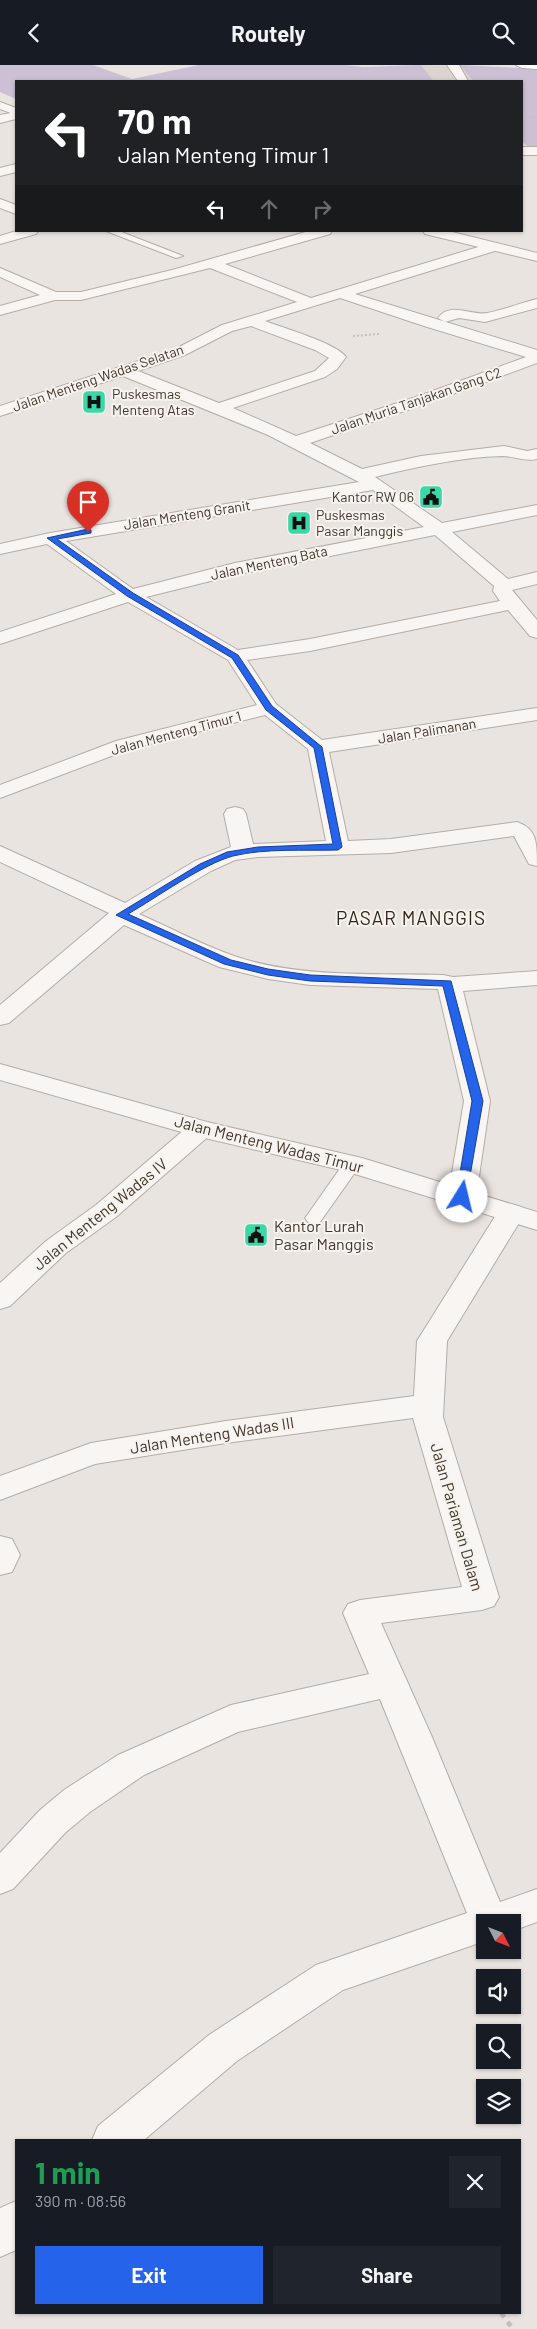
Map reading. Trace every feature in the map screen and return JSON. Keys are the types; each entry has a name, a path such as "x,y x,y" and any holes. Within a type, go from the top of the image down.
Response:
{"main road":[{"path":"522,65 537,66"}],"street":[{"path":"453,65 462,80"},
{"path":"0,105 15,112"},
{"path":"0,119 15,116"},
{"path":"523,152 535,156"},
{"path":"0,172 15,168"},
{"path":"0,203 15,210"},
{"path":"0,240 28,232"},
{"path":"0,311 54,296 81,296 322,232"},
{"path":"434,232 537,257"},
{"name":"Jalan Menteng Wadas Selatan","path":"0,411 180,352 227,329 493,247"},
{"path":"211,263 309,303"},
{"path":"0,273 54,296"},
{"path":"339,293 425,322 537,356"},
{"path":"425,322 458,313 485,318 537,303"},
{"path":"218,408 320,375 332,366 338,357 320,347 252,321"},
{"name":"Jalan Muria Tanjakan Gang C2","path":"295,442 425,399 537,356"},
{"path":"125,371 218,408 295,442 367,479 439,529 504,585"},
{"name":"Jalan Menteng Granit","path":"0,549 367,479 421,461 504,451 527,456 537,454"},
{"name":"Jalan Menteng Bata","path":"130,595 235,569 537,510"},
{"path":"50,538 130,595 235,656 269,708 318,747 338,847"},
{"path":"504,585 537,578"},
{"path":"504,585 502,591 537,632"},
{"path":"0,637 130,595"},
{"path":"235,656 310,645 512,604"},
{"name":"Jalan Menteng Timur 1","path":"0,793 123,745 269,708"},
{"name":"Jalan Palimanan","path":"318,747 537,714"},
{"path":"235,814 243,851"},
{"path":"0,1017 124,913 215,860 243,851 391,846 517,829 526,833 537,859"},
{"path":"0,853 228,962 268,972 310,978 399,980 449,985 537,978"},
{"path":"449,985 477,1101 462,1197"},
{"name":"Jalan Menteng Wadas Timur","path":"0,1072 200,1129 352,1163 524,1217"},
{"name":"Jalan Menteng Wadas IV","path":"0,1299 56,1247 106,1211 200,1129"},
{"name":"Jalan Pariaman Dalam","path":"486,1914 360,1613 482,1597 428,1417 432,1341 524,1217"},
{"name":"Jalan Menteng Wadas III","path":"0,1489 91,1454 226,1432 429,1405"},
{"path":"0,1548 4,1555 0,1563"},
{"path":"0,1878 53,1821 78,1801 132,1765 231,1719 390,1683"},
{"path":"514,1914 537,1905"},
{"path":"114,2139 222,2048 330,1977 476,1927"},
{"path":"0,2236 15,2223"}],"lane":[{"path":"113,232 179,256"},
{"path":"314,1218 352,1163"}],"path":[{"path":"523,118 537,117"},
{"path":"320,347 358,334 377,335 425,322"},
{"path":"502,2314 513,2329"}],"shaded area":[{"path":"0,65 93,65 132,79 199,65 345,65 363,67 421,65 433,80 15,80 15,99 0,92"},
{"path":"421,65 537,69 537,147 528,147 523,143 523,80 433,80"},
{"path":"460,65 537,69 537,147 528,147 523,141 523,80 472,80"}],"place":[{"name":"Puskesmas Menteng Atas","path":"94,402"},
{"name":"Kantor RW 06","path":"431,497"},
{"name":"Puskesmas Pasar Manggis","path":"299,523"},
{"name":"Kantor Lurah Pasar Manggis","path":"256,1235"}],"district":[{"name":"PASAR MANGGIS","path":"411,918"}],"route":[{"path":"88,532 50,538 130,595 235,656 269,708 318,747 338,847 258,850 230,854 203,866 121,915 228,962 268,972 310,978 448,983 477,1101 462,1197"}]}
